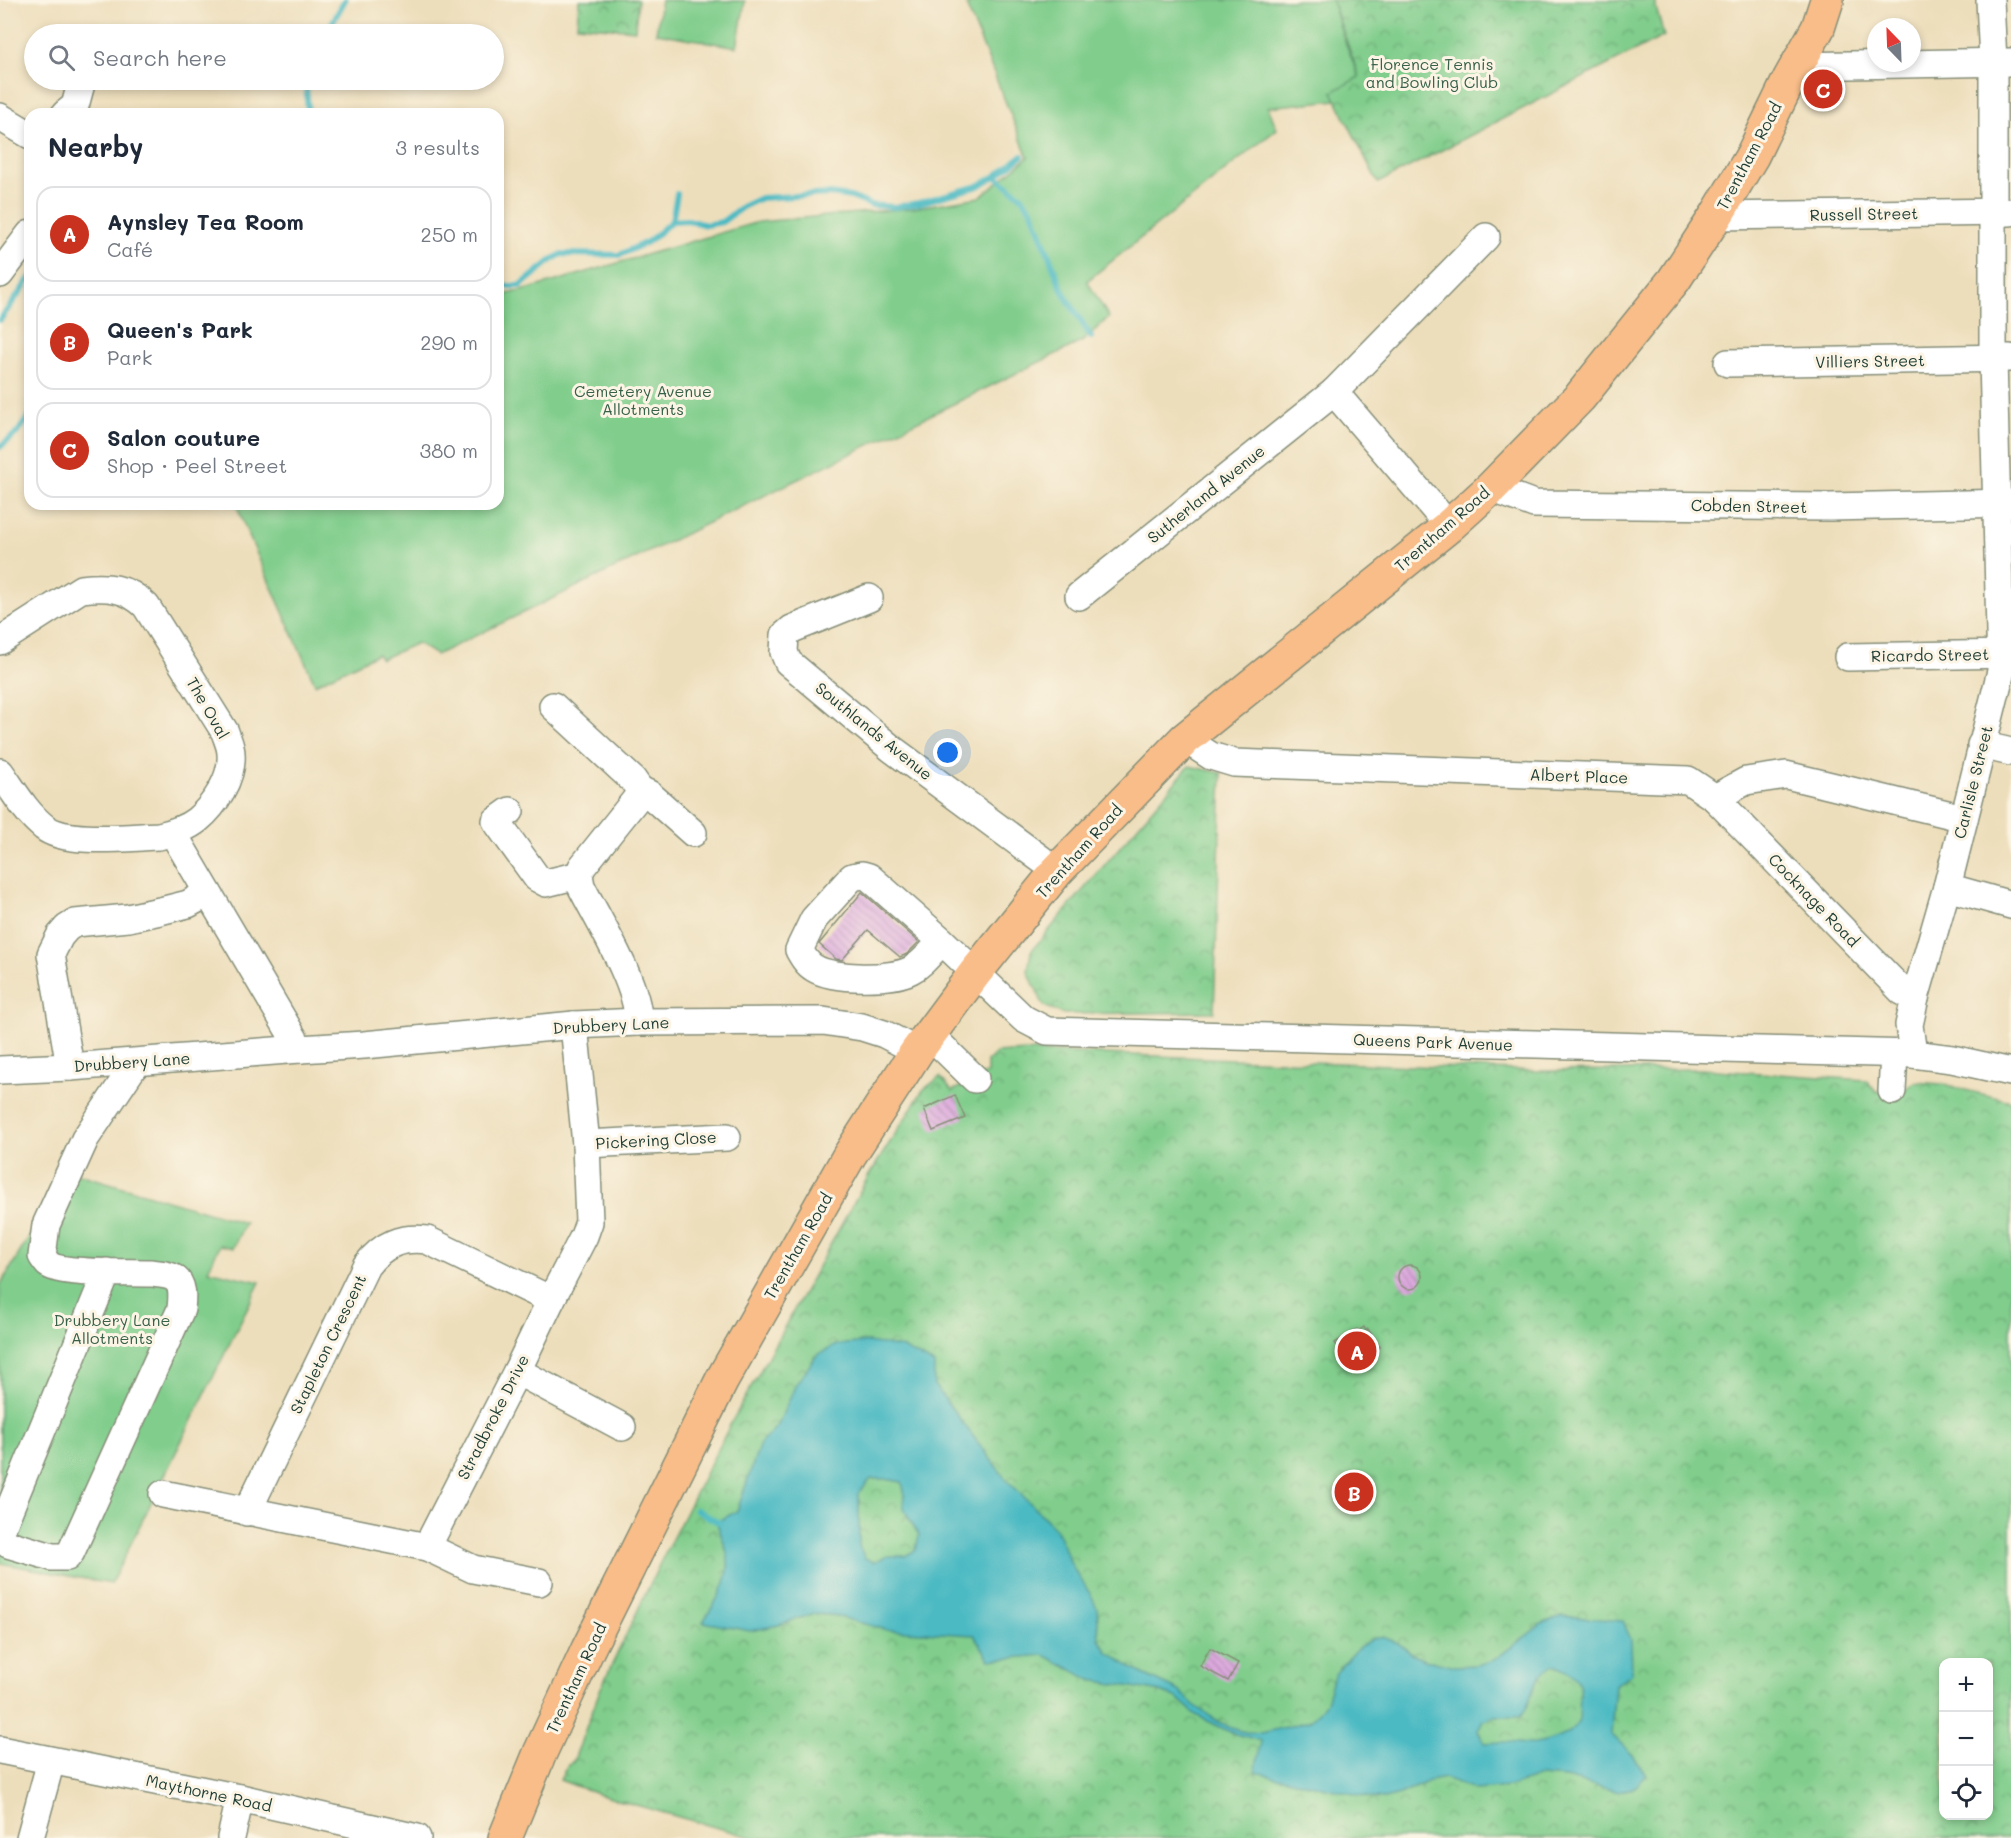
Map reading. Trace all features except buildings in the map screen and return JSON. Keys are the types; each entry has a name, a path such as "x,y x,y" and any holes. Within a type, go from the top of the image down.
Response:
{"main road":[{"name":"Trentham Road","path":"505,1838 540,1753 588,1649 722,1380 849,1156 923,1042 1057,871 1185,739 1449,526 1491,488 1580,397 1674,280 1752,156 1828,61 1822,14 1847,0"}],"street":[{"name":"Carlisle Street","path":"1892,1091 2006,654 2002,358 2002,62 1989,0"},
{"path":"1828,61 2002,62"},
{"path":"72,108 75,106 79,90"},
{"path":"0,117 24,131"},
{"name":"Russell Street","path":"1716,216 2002,212"},
{"name":"Sutherland Avenue","path":"1079,596 1334,392 1486,237"},
{"path":"0,274 24,242"},
{"name":"Villiers Street","path":"1728,363 2002,358"},
{"path":"1334,392 1449,526"},
{"name":"Cobden Street","path":"1491,488 1534,504 1830,507 2004,503"},
{"name":"The Oval","path":"0,641 81,589 115,588 136,597 146,606 225,732 231,754 231,764 225,783 213,802 197,820 173,833 159,836 69,838 54,834 33,816 0,772"},
{"name":"Southlands Avenue","path":"869,598 792,629 785,635 784,652 788,662 892,749 1057,871"},
{"name":"Ricardo Street","path":"1848,657 2006,654"},
{"path":"553,706 633,780 640,790 649,794 693,833"},
{"name":"Albert Place","path":"1185,739 1211,756 1234,764 1688,780 1715,798"},
{"path":"1982,745 2011,752"},
{"path":"1715,798 1746,781 1786,775 1964,818"},
{"path":"638,1022 639,1011 631,986 581,886 579,875 582,867 637,798 640,790"},
{"name":"Cocknage Road","path":"1715,798 1902,991 1915,998"},
{"path":"510,811 496,821 537,878 546,883 579,875"},
{"path":"173,833 198,899 300,1048"},
{"name":"Queens Park Avenue","path":"942,941 912,970 900,975 874,977 838,976 815,969 804,960 800,950 814,920 852,877 862,875 869,877 942,941 1024,1018 1047,1031 1903,1054"},
{"path":"1947,887 2011,905"},
{"path":"70,1067 51,954 54,945 67,927 75,923 128,918 158,903 198,899"},
{"name":"Drubbery Lane","path":"0,1070 70,1067 300,1048 364,1046 574,1025 638,1022 823,1021 862,1027 923,1042 975,1079"},
{"name":"Stradbroke Drive","path":"427,1547 517,1371 589,1222 586,1144 574,1025"},
{"path":"1903,1054 1952,1059 2011,1072"},
{"path":"107,1272 1,1530 3,1539 8,1544 52,1557 67,1557 71,1552 181,1309 183,1296 180,1284 175,1278 163,1274 63,1270 49,1265 42,1256 46,1225 85,1139 136,1062"},
{"name":"Pickering Close","path":"586,1144 727,1138"},
{"name":"Stapleton Crescent","path":"247,1512 366,1266 384,1247 411,1238 427,1240 551,1300"},
{"path":"517,1371 623,1426"},
{"path":"164,1492 247,1512 427,1547 473,1569 539,1584"},
{"name":"Maythorne Road","path":"0,1750 240,1798 417,1838"},
{"path":"30,1838 51,1761"},
{"path":"231,1838 240,1798"}],"green space":[{"path":"579,0 638,0 635,30 577,25"},
{"path":"661,0 745,1 737,47 656,33"},
{"name":"Cemetery Avenue Allotments","path":"978,0 1332,0 1359,77 1378,183 1337,100 1268,107 1277,129 1087,281 1109,317 1083,341 436,655 417,643 381,659 377,654 315,684 238,510 504,510 504,295 758,222 913,208 980,197 1028,157 966,5"},
{"name":"Florence Tennis and Bowling Club","path":"1332,0 1654,0 1664,36 1378,183 1332,92 1359,77"},
{"path":"1189,766 1222,773 1214,1012 1063,1014 1044,1006 1028,972 1031,951"},
{"path":"1028,1051 1541,1071 1701,1069 1866,1080 1876,1092 1905,1089 1915,1082 1941,1084 2011,1101 2011,1838 754,1838 600,1795 560,1780 566,1768 574,1760 600,1690 661,1561 731,1423 868,1177 923,1090 940,1077 952,1091 987,1073 987,1062 996,1053"},
{"name":"Drubbery Lane Allotments","path":"62,1169 245,1223 233,1248 220,1245 208,1270 260,1282 111,1584 0,1563 0,1286 45,1210"}],"water":[{"path":"868,1342 903,1348 934,1364 934,1385 1005,1478 1056,1529 1073,1568 1097,1608 1099,1639 1108,1652 1133,1669 1179,1691 1194,1705 1231,1728 1262,1733 1309,1721 1326,1702 1334,1675 1359,1647 1376,1637 1383,1637 1398,1643 1424,1660 1457,1666 1477,1665 1494,1660 1542,1624 1561,1616 1623,1621 1631,1640 1632,1673 1615,1685 1611,1734 1634,1756 1646,1776 1635,1787 1619,1792 1566,1778 1540,1776 1509,1787 1476,1790 1445,1778 1429,1781 1400,1795 1384,1799 1372,1798 1255,1772 1261,1741 1230,1732 1196,1715 1176,1697 1156,1691 1091,1680 1044,1655 990,1660 974,1635 887,1630 832,1615 812,1614 779,1625 750,1631 703,1622 718,1598 728,1572 727,1553 717,1522 737,1511 760,1444 778,1425 796,1384 817,1355 836,1345","holes":["871,1479 902,1482 905,1496 903,1508 919,1535 916,1550 905,1556 888,1556 873,1562 865,1558 859,1546 859,1493","1553,1665 1569,1672 1579,1685 1579,1720 1576,1725 1567,1733 1540,1743 1484,1743 1478,1731 1483,1720 1494,1716 1521,1716 1536,1683"]}],"waterway":[{"path":"332,24 345,0"},
{"path":"307,90 308,108"},
{"path":"504,286 520,286 562,254 620,255 649,241 672,221 688,220 706,225 722,222 742,207 761,198 830,194 851,197 871,205 895,207 919,203 978,186 996,176 1022,156"},
{"path":"996,176 1021,196 1032,211 1063,292 1091,337"},
{"path":"672,221 677,194"},
{"path":"0,320 24,286"},
{"path":"0,447 18,432 24,424"},
{"path":"696,1510 724,1525"}],"place":[{"name":"Salon couture","path":"1823,89"},
{"name":"Aynsley Tea Room","path":"1357,1351"},
{"name":"Queen's Park","path":"1354,1492"}]}
